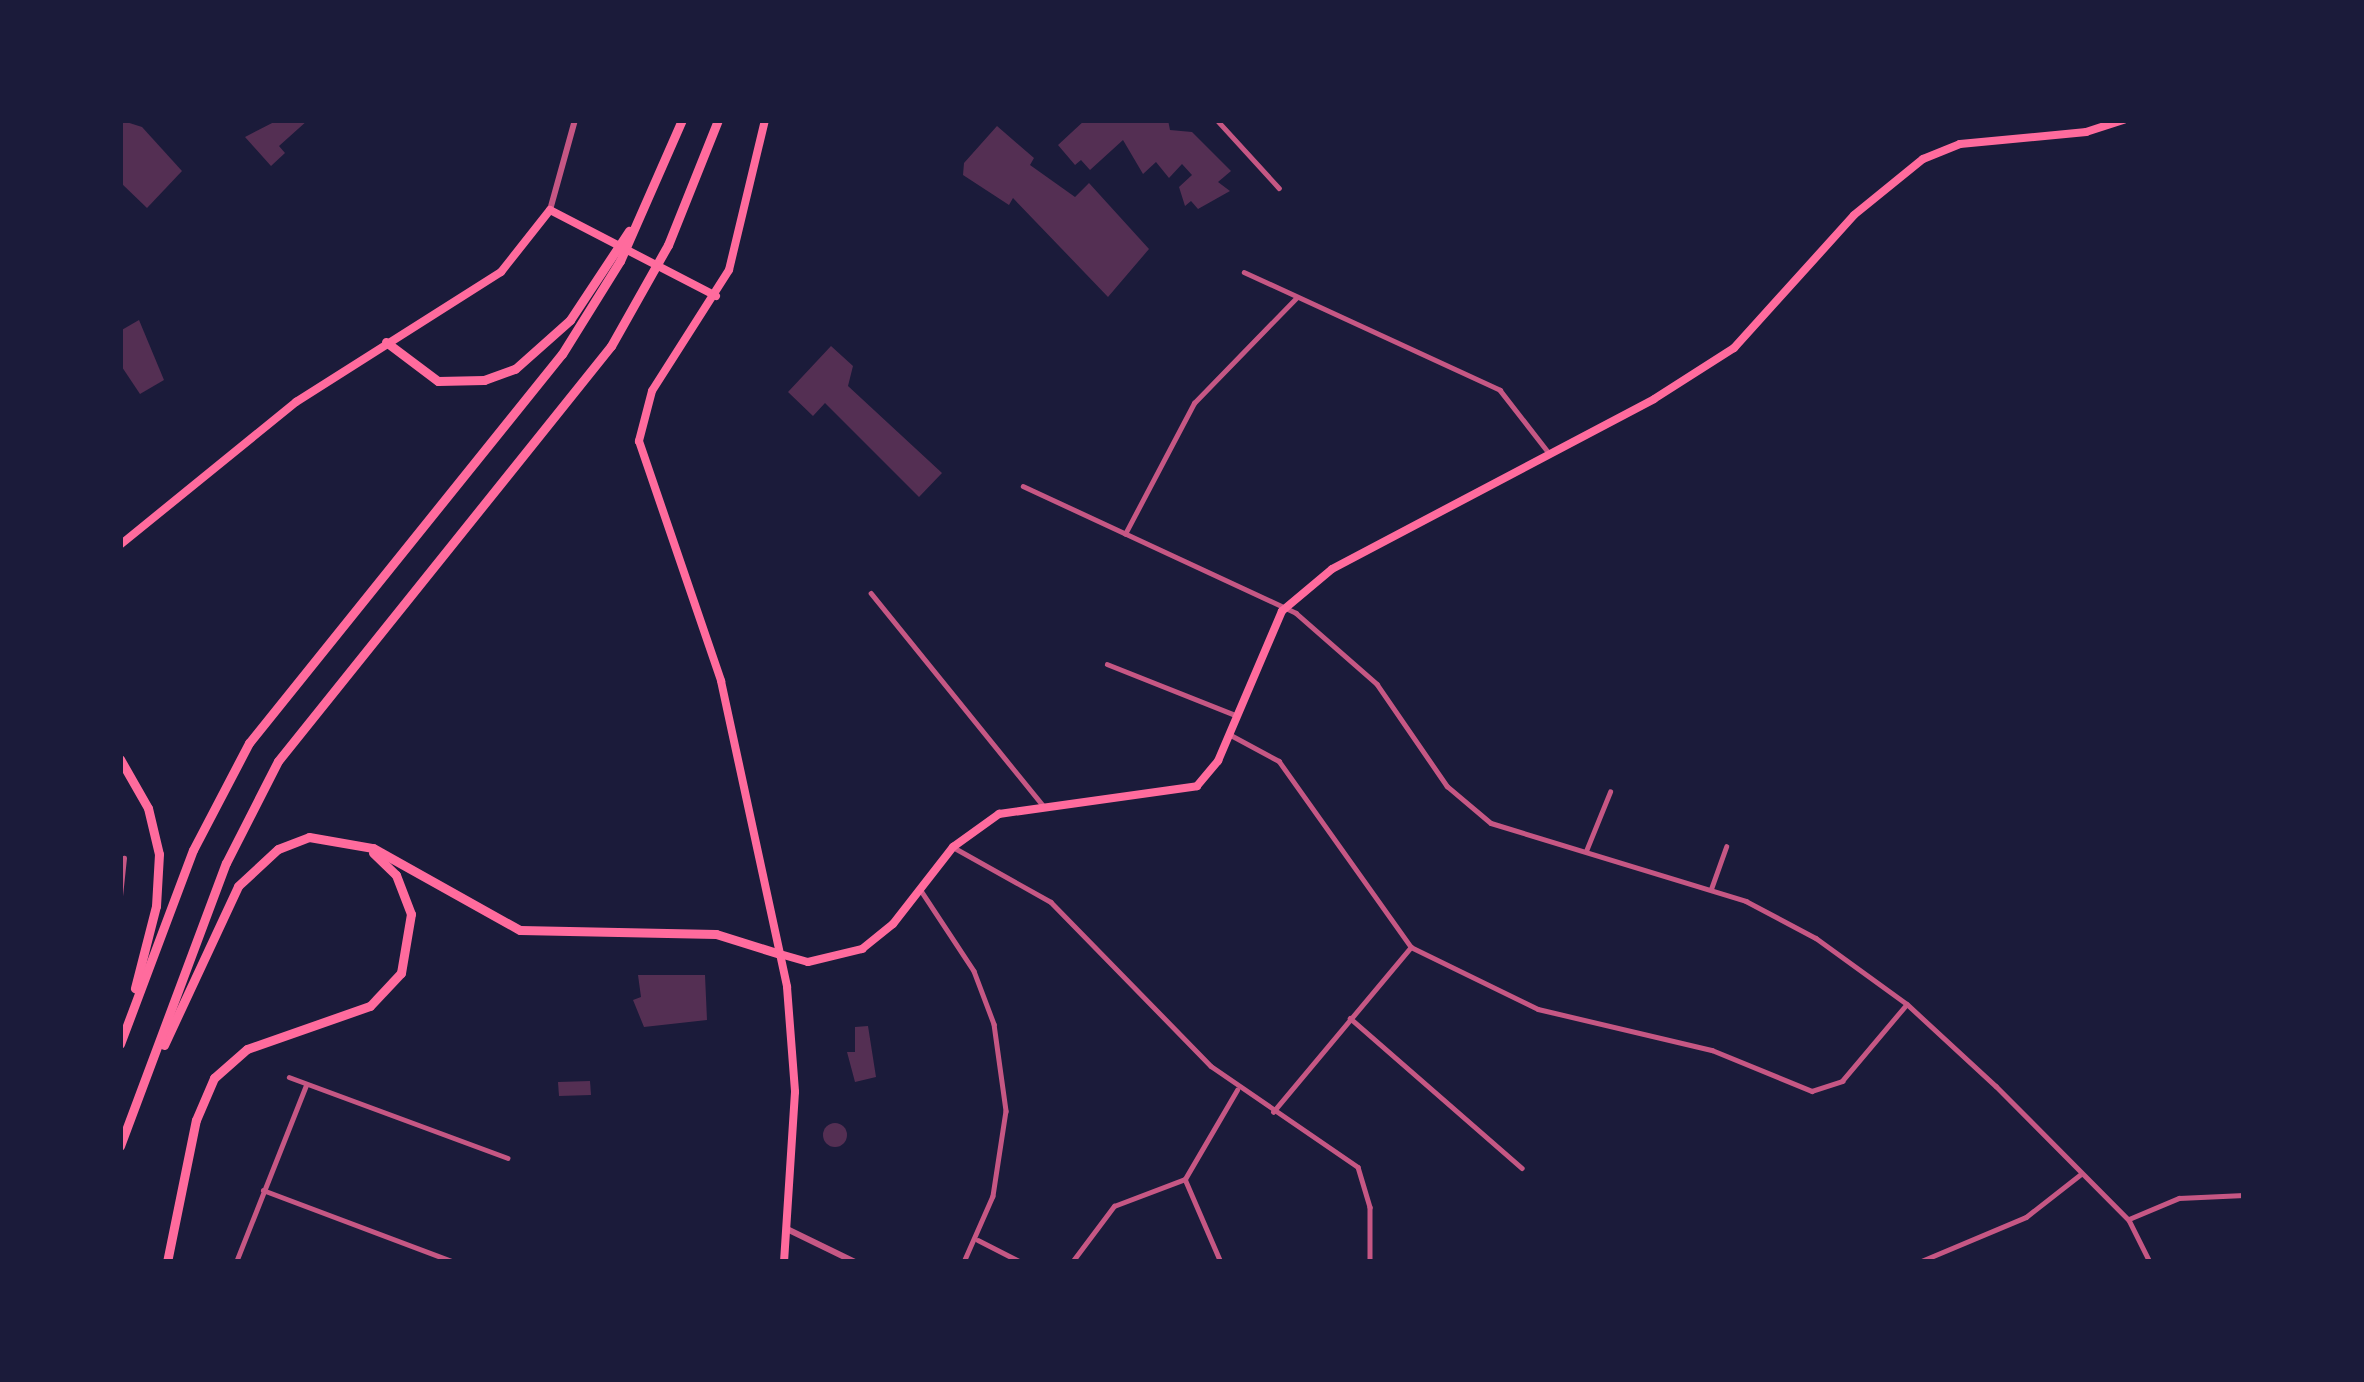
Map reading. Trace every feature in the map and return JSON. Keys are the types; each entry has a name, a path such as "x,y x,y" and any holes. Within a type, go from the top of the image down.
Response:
{"highway":[{"path":"120,1042 193,850 249,743 562,354 654,191 682,120"},
{"path":"120,1147 226,863 268,778 322,698 611,346 668,245 718,120"},
{"path":"386,342 438,381 484,380 515,369 582,306 654,191"},
{"path":"120,759 148,808 160,870 120,1042"},
{"path":"120,1147 227,902 278,850 329,836 373,848 520,930 716,934 780,954"},
{"path":"167,1262 196,1120 214,1078 247,1049 370,1006 407,959 412,914 396,875 371,852 329,836"}],"main road":[{"path":"765,120 747,220 717,297 652,391 640,449 721,681 780,954 795,1072 784,1262"},
{"path":"780,954 808,962 862,950 953,847 988,820 1042,804 1186,791 1212,772 1282,611 1332,569 1734,348 1905,169 1960,144 2086,132 2124,120"},
{"path":"120,545 268,422 501,272 550,210 717,297"}],"street":[{"path":"550,210 575,120"},
{"path":"1217,120 1279,188"},
{"path":"1244,272 1500,390 1549,453"},
{"path":"1125,534 1194,403 1296,298"},
{"path":"1024,486 1296,614 1378,684 1466,807 1520,835 1711,889 1781,916 1907,1004 2128,1220 2150,1262"},
{"path":"871,593 1042,804"},
{"path":"1107,664 1235,715"},
{"path":"1229,734 1279,761 1412,947 1538,1009 1712,1050 1812,1091 1842,1081 1907,1004"},
{"path":"1586,851 1610,792"},
{"path":"953,847 1051,902 1238,1089 1358,1167 1370,1207 1370,1262"},
{"path":"1711,889 1726,847"},
{"path":"120,896 124,858"},
{"path":"920,889 950,927 994,1024 1006,1111 978,1240 964,1262"},
{"path":"1274,1112 1412,947"},
{"path":"1350,1018 1522,1168"},
{"path":"289,1077 508,1158"},
{"path":"236,1262 306,1085"},
{"path":"1072,1262 1114,1206 1185,1180 1238,1089"},
{"path":"1919,1262 2026,1217 2081,1174"},
{"path":"1185,1180 1221,1262"},
{"path":"263,1190 455,1262"},
{"path":"2128,1220 2179,1198 2244,1195"},
{"path":"787,1229 855,1262"},
{"path":"978,1240 1021,1262"}],"building":[{"path":"120,120 142,127 182,171 147,208 120,182"},
{"path":"278,120 308,120 279,146 285,153 271,166 245,137"},
{"path":"1085,120 1168,120 1170,130 1192,132 1231,171 1218,182 1230,191 1198,209 1191,201 1185,206 1179,187 1192,175 1182,164 1169,178 1156,162 1143,174 1123,140 1090,170 1081,160 1075,165 1058,145"},
{"path":"997,126 1034,158 1030,165 1075,197 1089,183 1149,249 1108,297 1013,198 1009,205 963,175 964,163"},
{"path":"139,320 164,380 140,394 120,364 120,331"},
{"path":"831,346 853,366 848,386 942,473 919,497 825,403 813,416 788,392"},
{"path":"638,975 705,975 707,1020 644,1027 633,1000 641,997"},
{"path":"868,1026 876,1077 855,1082 847,1052 855,1052 855,1027"},
{"path":"590,1081 591,1095 559,1096 558,1082"},
{"path":"835,1123 847,1135 835,1147 823,1135"}]}
